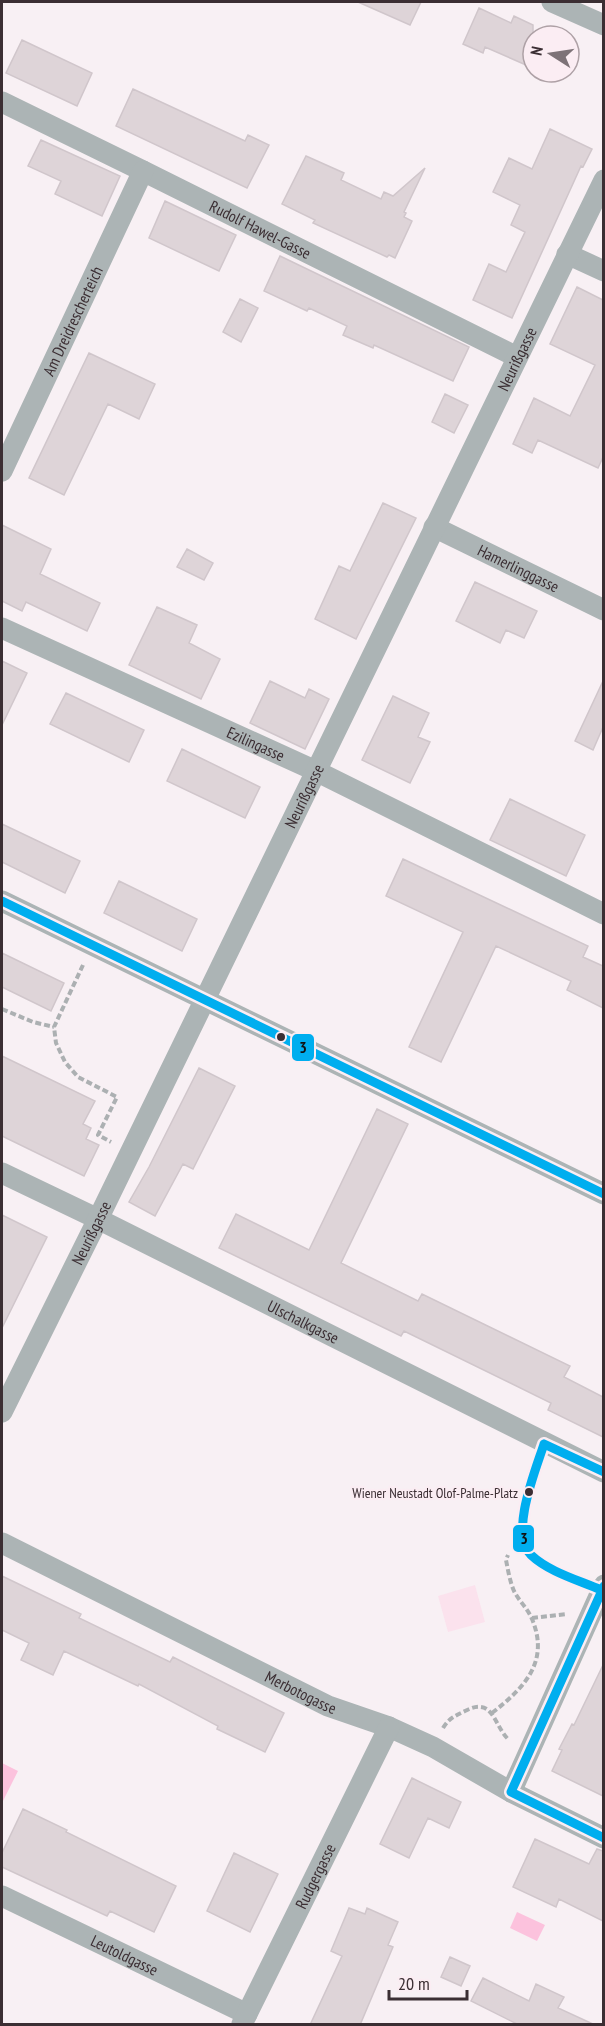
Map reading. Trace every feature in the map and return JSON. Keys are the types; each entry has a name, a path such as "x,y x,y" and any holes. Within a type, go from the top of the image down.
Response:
{"street":[{"path":"552,2 603,25"},
{"name":"Rudolf Hawel-Gasse","path":"2,102 517,357"},
{"name":"Am Dreidrescherteich","path":"2,471 143,171"},
{"name":"Neurißgasse","path":"2,1412 603,180"},
{"path":"567,254 603,271"},
{"name":"Hamerlinggasse","path":"434,527 603,610"},
{"name":"Ezilingasse","path":"2,628 316,771 603,914"},
{"path":"2,901 603,1194"},
{"name":"Ulschalkgasse","path":"2,1173 603,1472"},
{"name":"Merbotogasse","path":"2,1544 328,1706 389,1727 433,1747 511,1792 603,1838"},
{"path":"511,1792 602,1588"},
{"name":"Rudgergasse","path":"244,2020 389,1727"},
{"name":"Leutoldgasse","path":"2,1896 244,2020"}],"lane":[{"path":"544,1444 529,1491 522,1528 525,1548 540,1562 602,1588"}],"path":[{"path":"92,946 54,1027 56,1043 66,1062 78,1077 117,1097 98,1136 131,1151"},
{"path":"2,1009 33,1022 54,1027"},
{"path":"492,1713 517,1694 531,1673 537,1655 537,1637 532,1617 514,1591 506,1560 522,1528"},
{"path":"532,1617 572,1614 588,1619"},
{"path":"433,1747 448,1719 471,1708 484,1707 492,1713 505,1736 526,1757"}],"shaded area":[{"path":"475,1585 485,1622 448,1632 438,1596"},
{"path":"2,1763 18,1771 2,1803"},
{"path":"517,1912 545,1925 537,1941 510,1928"}],"building":[{"path":"358,2 421,2 410,25"},
{"path":"479,8 511,23 514,16 531,24 521,24 521,63 485,47 483,53 463,44"},
{"path":"22,40 92,73 77,106 6,73"},
{"path":"133,89 245,141 248,135 269,145 247,188 116,126"},
{"path":"550,129 592,149 583,167 581,166 512,318 473,300 489,264 506,272 525,232 511,225 520,205 493,192 509,158 532,169"},
{"path":"41,140 120,176 102,216 55,194 61,181 28,166"},
{"path":"306,156 344,173 341,180 381,199 384,192 393,196 425,168 404,212 406,213 404,217 412,221 395,258 389,255 387,257 313,223 315,220 282,204"},
{"path":"165,201 236,235 219,271 149,238"},
{"path":"280,256 469,347 453,381 374,345 373,348 343,335 347,326 309,308 307,311 264,291"},
{"path":"577,287 603,300 603,457 598,468 538,440 532,453 513,444 534,398 570,416 595,365 550,344"},
{"path":"240,299 258,308 241,342 223,332"},
{"path":"89,353 155,384 139,419 108,404 64,495 29,478"},
{"path":"445,394 468,405 454,433 432,422"},
{"path":"383,503 416,518 356,639 315,619 339,566 350,571"},
{"path":"2,525 51,549 40,574 100,603 87,631 26,602 22,611 2,601"},
{"path":"187,549 213,563 204,580 177,567"},
{"path":"475,582 537,611 524,638 506,630 500,643 456,621"},
{"path":"157,607 197,625 189,643 220,659 201,699 129,665"},
{"path":"2,661 27,673 2,725"},
{"path":"270,681 305,698 309,689 329,699 305,749 250,723"},
{"path":"603,681 603,727 593,750 575,741"},
{"path":"66,693 144,730 129,762 50,724"},
{"path":"393,696 429,713 418,737 430,742 410,783 362,760"},
{"path":"182,749 260,787 245,818 167,781"},
{"path":"510,799 585,835 566,876 490,840"},
{"path":"2,824 80,861 65,893 2,862"},
{"path":"403,859 588,946 583,957 603,966 603,1008 567,990 571,981 496,946 441,1062 409,1047 463,932 386,896"},
{"path":"119,881 197,919 182,951 104,913"},
{"path":"2,953 64,983 51,1011 2,987"},
{"path":"2,1056 95,1101 83,1124 91,1128 86,1139 99,1145 84,1176 2,1136"},
{"path":"199,1068 235,1086 193,1169 183,1164 155,1216 129,1202"},
{"path":"377,1109 408,1124 341,1263 418,1301 422,1294 570,1366 564,1377 603,1397 603,1437 548,1410 551,1403 404,1331 401,1336 219,1248 236,1214 309,1250"},
{"path":"2,1215 47,1237 2,1328"},
{"path":"2,1576 81,1614 79,1618 170,1662 173,1657 284,1713 265,1752 217,1729 218,1726 139,1684 138,1686 64,1651 53,1675 21,1660 29,1643 2,1630"},
{"path":"603,1665 603,1796 552,1771 562,1750 559,1749 572,1724 574,1725"},
{"path":"412,1778 461,1802 449,1828 428,1818 409,1858 380,1844"},
{"path":"23,1809 176,1886 154,1932 110,1911 107,1916 2,1867 2,1853"},
{"path":"535,1839 589,1864 597,1849 603,1851 603,1921 559,1899 556,1907 513,1887"},
{"path":"234,1853 278,1874 250,1932 207,1911"},
{"path":"349,1908 365,1914 367,1908 398,1922 388,1945 393,1947 360,2025 310,2025 342,1956 331,1951"},
{"path":"450,1957 470,1966 461,1986 441,1977"},
{"path":"483,1978 529,2001 536,1984 564,1997 558,2008 595,2025 519,2025 471,2001"}],"transit line":[{"name":"3","path":"2,901 604,1194"},
{"name":"3","path":"544,1444 526,1501 523,1517 525,1545 531,1555 546,1566 601,1590"},
{"name":"3","path":"544,1444 604,1472"},
{"name":"3","path":"511,1792 604,1586"},
{"name":"3","path":"511,1792 604,1838"}],"place":[{"name":"Wiener Neustadt Olof-Palme-Platz","path":"529,1492"}]}
